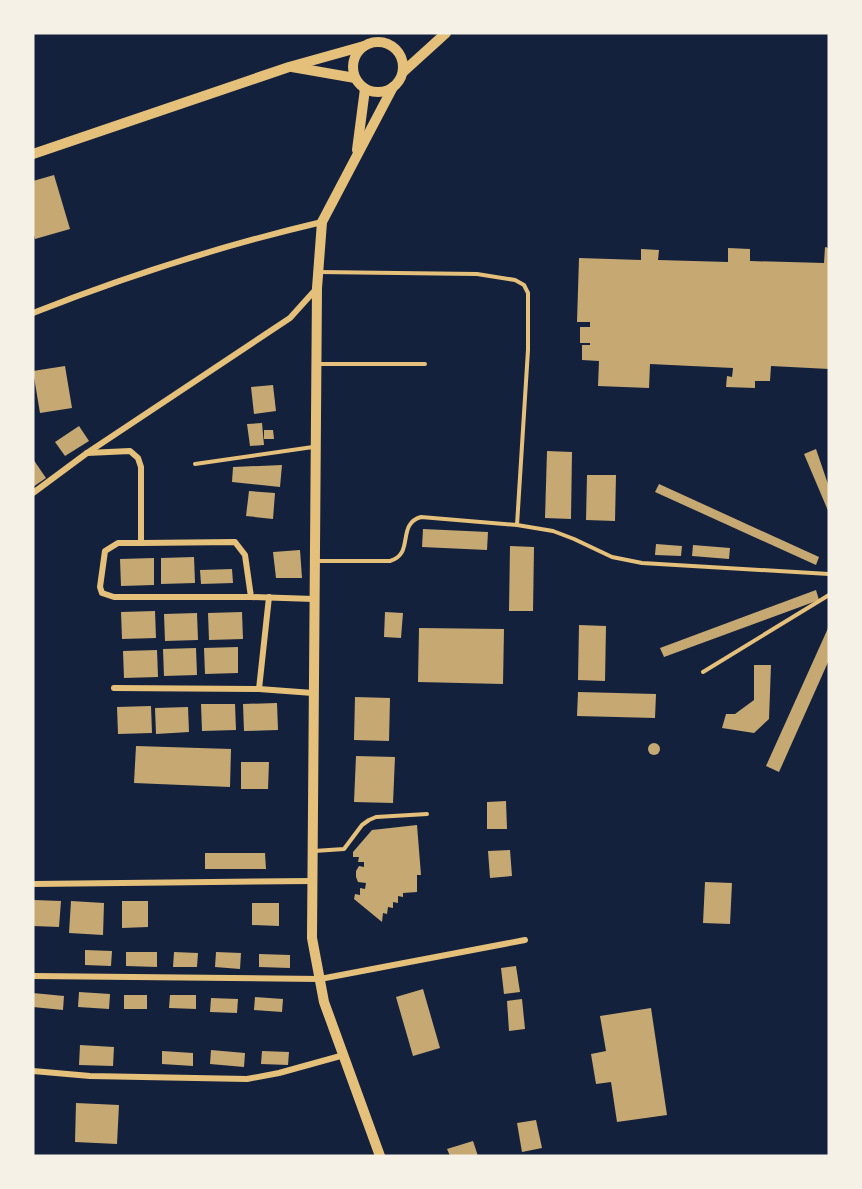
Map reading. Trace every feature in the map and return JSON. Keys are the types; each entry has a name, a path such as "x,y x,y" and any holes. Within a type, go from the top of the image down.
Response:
{"main road":[{"path":"33,154 289,67 364,46 387,33"},
{"path":"380,1156 324,1002 312,938 317,288 322,222 393,87 403,72 446,33"},
{"path":"376,41 391,45 397,50 403,64 403,72"},
{"path":"364,46 355,57 353,64 355,78 365,89 379,92 393,87"},
{"path":"289,67 355,78"},
{"path":"356,159 365,89"}],"street":[{"path":"33,313 87,292 234,246 322,222"},
{"path":"33,493 87,453 290,318 317,288"},
{"path":"87,453 130,451 138,458 141,467 141,543"},
{"path":"251,597 245,555 236,542 117,543 105,551 100,587 102,593 114,597 314,599"},
{"path":"259,689 269,597"},
{"path":"114,688 259,689 313,693"},
{"path":"33,884 312,881"},
{"path":"33,976 320,979 525,940"},
{"path":"33,1071 90,1076 247,1079 279,1073 344,1055"}],"lane":[{"path":"318,272 477,273 515,280 524,285 528,293 528,350 517,525"},
{"path":"316,364 425,364"},
{"path":"195,464 316,447"},
{"path":"314,561 390,561 397,559 402,554 406,531 410,523 421,517 517,525 553,531 612,557 642,563 829,574"},
{"path":"703,672 829,595"},
{"path":"312,851 344,849 362,825 376,817 427,814"}],"building":[{"path":"54,175 70,229 35,239 33,181"},
{"path":"825,247 829,248 829,369 771,366 770,381 755,381 755,388 726,387 727,376 732,377 733,368 650,364 649,388 598,386 599,361 582,360 582,345 590,345 590,343 580,343 580,327 590,327 590,322 577,322 579,258 641,260 641,249 659,250 658,260 728,262 728,248 750,249 750,261 824,263"},
{"path":"65,366 72,408 40,413 33,371"},
{"path":"273,385 276,411 254,414 251,387"},
{"path":"262,423 264,445 250,446 247,424"},
{"path":"79,426 89,441 65,456 55,442"},
{"path":"264,430 273,430 274,439 264,439"},
{"path":"816,449 829,487 829,513 804,454"},
{"path":"547,451 572,452 571,519 545,518"},
{"path":"33,459 46,478 33,487"},
{"path":"282,465 280,487 232,482 233,467"},
{"path":"587,475 616,475 615,521 586,520"},
{"path":"659,484 819,557 816,565 655,492"},
{"path":"249,491 275,493 273,519 246,516"},
{"path":"423,529 488,532 487,550 422,547"},
{"path":"656,544 682,546 681,556 655,555"},
{"path":"693,545 730,548 729,559 692,556"},
{"path":"510,546 534,547 533,611 509,611"},
{"path":"300,550 302,578 276,578 273,552"},
{"path":"194,557 195,583 161,584 161,558"},
{"path":"154,558 154,585 121,586 120,559"},
{"path":"232,569 233,583 201,584 200,570"},
{"path":"816,590 819,600 664,657 660,648"},
{"path":"155,611 156,638 122,639 121,612"},
{"path":"242,612 243,639 209,640 208,613"},
{"path":"385,612 403,613 401,638 384,637"},
{"path":"197,613 198,640 165,641 164,614"},
{"path":"579,625 606,626 605,681 578,680"},
{"path":"829,626 829,660 779,772 766,766"},
{"path":"419,628 504,629 503,684 418,682"},
{"path":"238,647 238,673 205,674 204,648"},
{"path":"196,648 197,675 164,676 163,649"},
{"path":"157,650 158,677 124,678 123,651"},
{"path":"754,665 771,665 769,719 754,733 722,728 726,714 735,714 754,700"},
{"path":"578,692 656,694 655,718 577,716"},
{"path":"355,697 390,698 389,741 354,740"},
{"path":"277,703 278,730 244,731 243,704"},
{"path":"201,704 235,704 236,730 202,731"},
{"path":"151,706 152,733 118,734 117,707"},
{"path":"188,707 189,732 156,734 155,708"},
{"path":"656,743 660,749 656,755 652,755 648,747"},
{"path":"136,746 231,749 230,787 134,783"},
{"path":"356,756 395,757 393,803 354,802"},
{"path":"241,762 269,762 268,789 241,789"},
{"path":"506,801 507,829 487,829 487,802"},
{"path":"417,825 421,875 417,875 417,892 403,893 403,897 398,896 398,903 393,902 393,908 388,907 387,914 383,913 382,922 354,899 355,894 360,895 360,888 365,889 366,883 358,882 356,871 359,866 364,867 364,862 358,862 359,857 353,857 353,852 372,830"},
{"path":"510,850 512,876 490,878 488,851"},
{"path":"205,853 265,853 266,869 205,869"},
{"path":"705,882 732,883 730,924 703,923"},
{"path":"34,900 61,901 59,927 33,926"},
{"path":"71,901 104,903 103,935 69,933"},
{"path":"122,901 148,901 148,927 122,928"},
{"path":"252,903 279,903 279,926 252,925"},
{"path":"85,950 112,951 111,966 85,965"},
{"path":"126,952 157,952 157,967 126,966"},
{"path":"174,952 198,953 197,967 173,967"},
{"path":"216,952 241,953 240,969 215,967"},
{"path":"259,954 290,955 290,968 259,967"},
{"path":"516,966 520,992 504,994 501,968"},
{"path":"423,989 440,1048 413,1056 396,997"},
{"path":"79,992 110,994 109,1009 78,1007"},
{"path":"33,993 64,996 63,1010 33,1007"},
{"path":"124,995 147,995 147,1009 124,1009"},
{"path":"170,995 196,995 196,1009 169,1008"},
{"path":"255,997 283,999 282,1012 254,1010"},
{"path":"211,998 238,999 237,1013 210,1012"},
{"path":"522,999 525,1029 509,1031 507,1001"},
{"path":"651,1008 667,1115 617,1122 611,1082 596,1084 591,1054 606,1051 600,1016"},
{"path":"80,1045 114,1047 113,1066 79,1065"},
{"path":"211,1050 245,1053 244,1067 210,1064"},
{"path":"162,1051 193,1053 193,1066 162,1064"},
{"path":"262,1051 289,1052 288,1065 261,1064"},
{"path":"76,1103 119,1105 117,1144 75,1142"},
{"path":"536,1120 542,1148 522,1152 517,1123"},
{"path":"473,1141 478,1156 450,1156 447,1149"}]}
